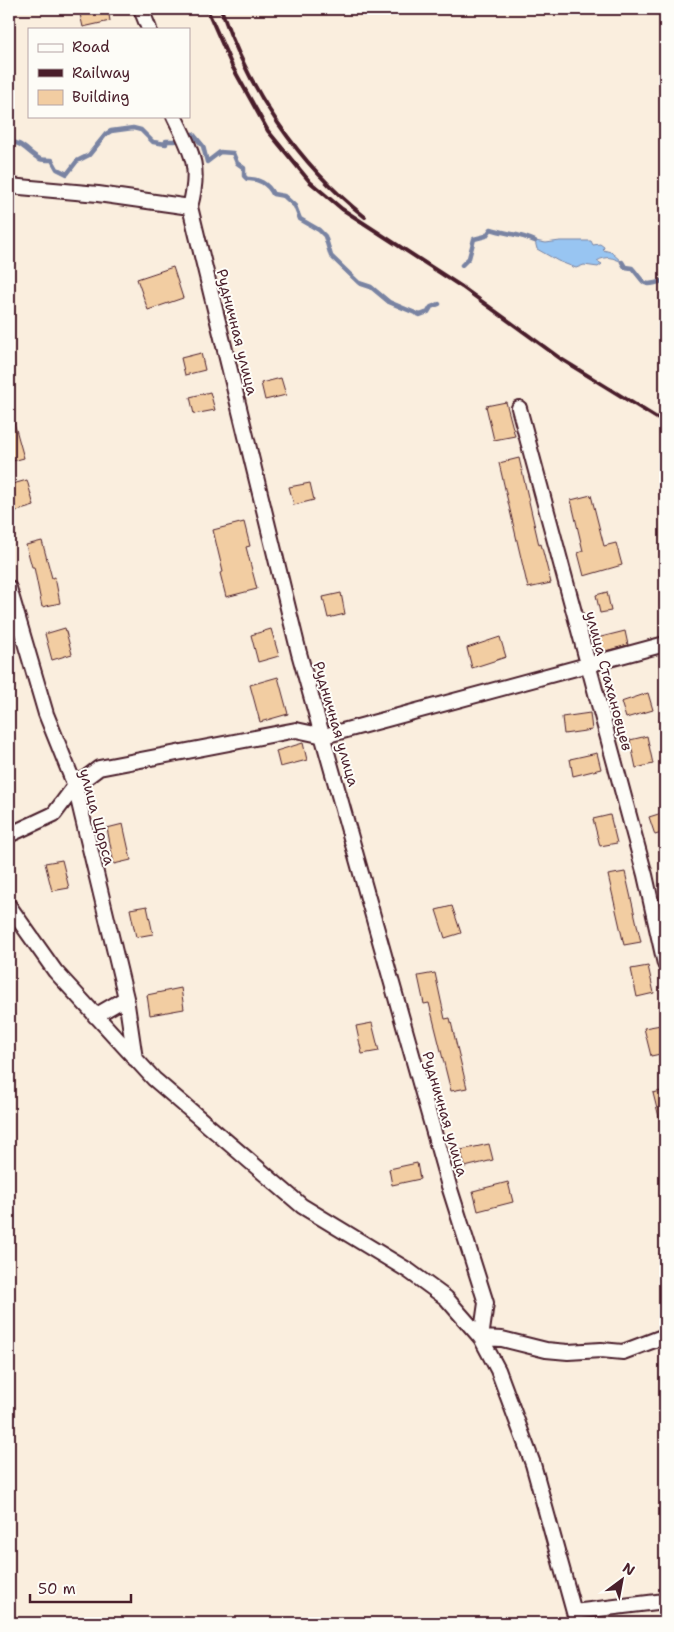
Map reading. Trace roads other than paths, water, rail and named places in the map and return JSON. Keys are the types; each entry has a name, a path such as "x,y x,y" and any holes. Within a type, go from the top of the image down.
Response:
{"street":[{"path":"140,9 149,28"},
{"name":"Рудничная улица","path":"175,118 194,159 194,191 190,207 299,653 324,736 408,1044 449,1186 486,1303 481,1338"},
{"path":"9,186 98,194 190,207"},
{"name":"улица Стахановцев","path":"519,408 645,875 665,964"},
{"name":"улица Щорса","path":"9,588 46,714 75,786 126,998 135,1059"},
{"path":"9,835 54,814 75,786 99,768 296,730 324,736 665,644"},
{"path":"9,906 56,971 135,1059 228,1144 302,1206 408,1271 446,1298 481,1338 498,1370 533,1464 576,1617 665,1601"},
{"path":"95,1016 126,998"},
{"path":"481,1338 502,1338 546,1350 623,1352 665,1336"}],"water":[{"path":"535,241 546,243 591,241 593,245 600,244 604,247 603,250 611,252 622,262 613,258 607,258 597,261 602,264 598,267 584,265 576,268 558,261 537,249"}],"waterway":[{"path":"9,142 22,146 40,159 52,160 57,169 67,174 77,161 89,155 106,134 111,131 133,128 141,130 153,142 166,144 166,141 184,140 193,134 203,146 207,162 220,152 233,153 237,163 244,168 244,176 247,179 262,182 273,194 284,196 295,206 300,219 319,230 325,236 331,256 359,283 371,287 389,302 420,315 439,304"},
{"path":"462,265 469,258 474,239 486,236 491,229 535,241"},
{"path":"622,262 625,267 632,268 645,283 652,284 665,280"}],"railway":[{"path":"207,9 232,66 268,131 310,182 342,209 462,287 561,359 665,423"},
{"path":"221,9 232,39 246,68 278,123 318,173 340,196 365,217"}]}
